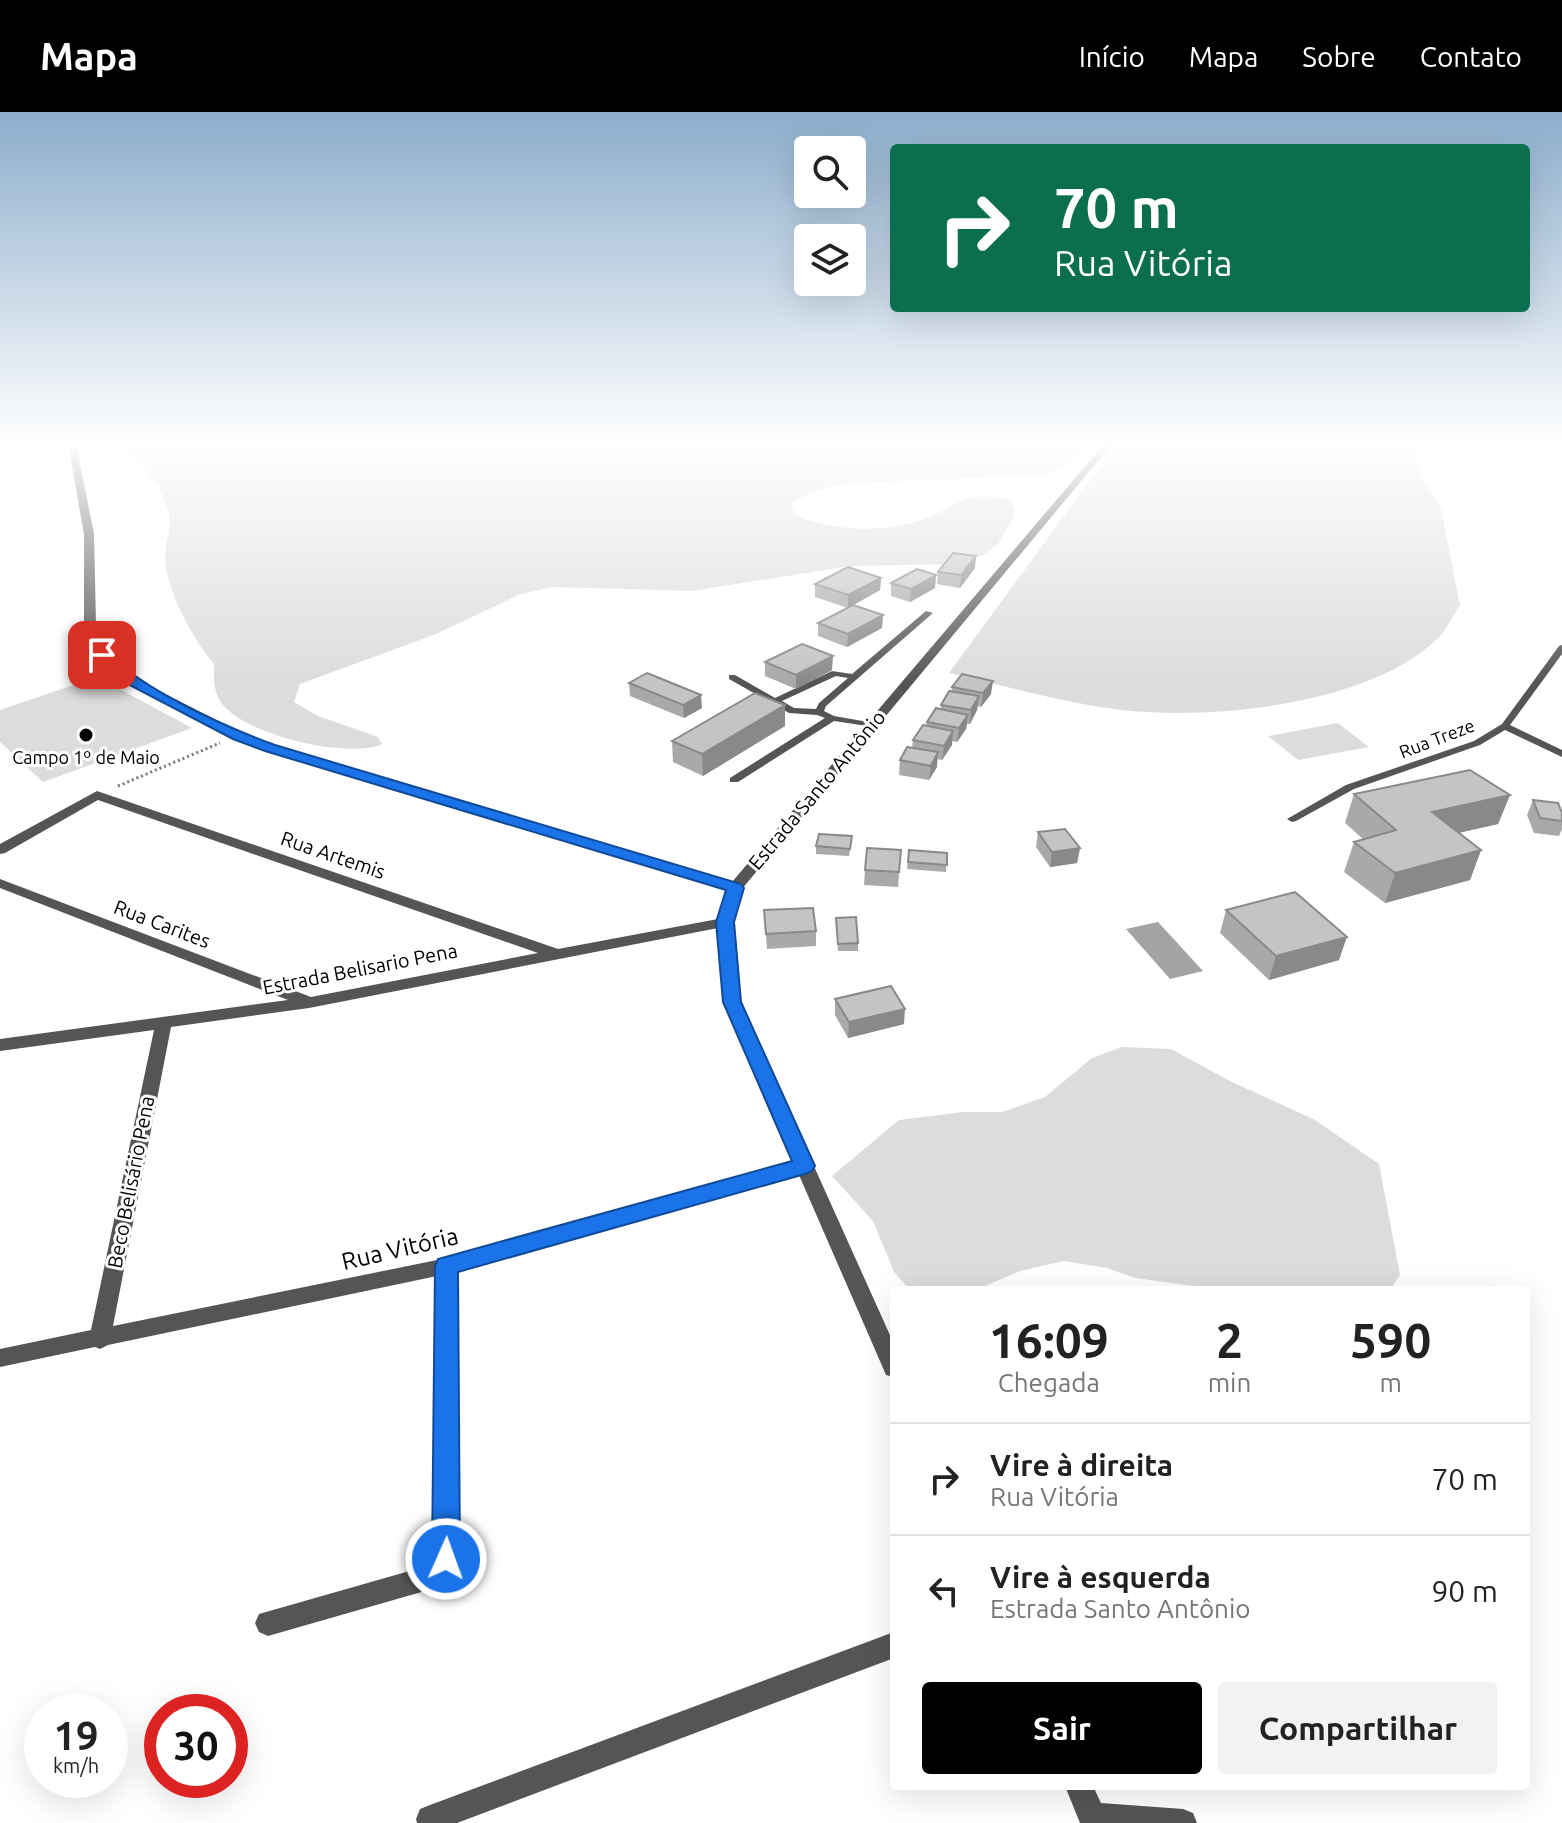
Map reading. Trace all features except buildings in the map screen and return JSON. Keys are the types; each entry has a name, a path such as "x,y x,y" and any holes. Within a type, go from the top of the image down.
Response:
{"street":[{"path":"87,524 93,641 122,676 238,736 735,888"},
{"name":"Estrada Santo Antônio","path":"890,1359 732,1002 725,922 735,888 1041,524"},
{"path":"0,850 97,795"},
{"name":"Rua Artemis","path":"97,795 556,954"},
{"name":"Rua Carites","path":"0,883 309,1003"},
{"name":"Estrada Belisario Pena","path":"0,1045 309,1003 725,922"},
{"name":"Beco Belisário Pena","path":"100,1340 163,1025"},
{"name":"Rua Vitória","path":"0,1358 100,1340 447,1266 805,1166"},
{"path":"268,1623 425,1579 437,1572 446,1559 447,1266"},
{"path":"430,1819 890,1646"},
{"path":"1081,1790 1094,1820 1183,1823"}],"lane":[{"path":"819,712 822,705 853,677 929,613"},
{"name":"Rua Treze","path":"1292,819 1350,787 1477,743 1505,726 1562,648"},
{"path":"754,710 835,673 853,677"},
{"path":"732,677 792,711 819,712 832,718 871,725"},
{"path":"734,780 832,718"},
{"path":"1505,726 1562,754"}],"path":[{"path":"97,795 238,736"}],"shaded area":[{"path":"170,524 824,524 872,529 907,524 1010,524 998,544 983,555 960,564 850,566 692,591 553,587 521,594 436,634 300,684 294,702 318,716 378,737 382,744 345,749 296,741 249,724 231,713 220,701 215,687 214,664 198,642 176,600 165,559"},
{"path":"1058,524 1444,524 1460,605 1446,628 1436,640 1406,662 1371,680 1330,693 1243,709 1159,713 1057,699 949,673"},
{"name":"Campo 1º de Maio","path":"97,677 192,728 43,782 0,742 0,710"},
{"path":"1338,723 1369,747 1298,760 1268,736"},
{"path":"1158,922 1203,971 1170,979 1126,929"},
{"path":"1122,1047 1171,1049 1230,1081 1315,1120 1379,1164 1400,1275 1393,1286 1194,1286 1135,1278 1107,1268 1064,1261 1020,1271 985,1286 906,1286 894,1272 873,1221 832,1176 899,1120 963,1112 1002,1112 1045,1097 1092,1058"}],"place":[{"name":"Campo 1º de Maio","path":"86,735"}],"route":[{"path":"102,655 122,676 238,736 270,748 735,888 725,922 732,1002 805,1166 447,1266 446,1559"}]}
